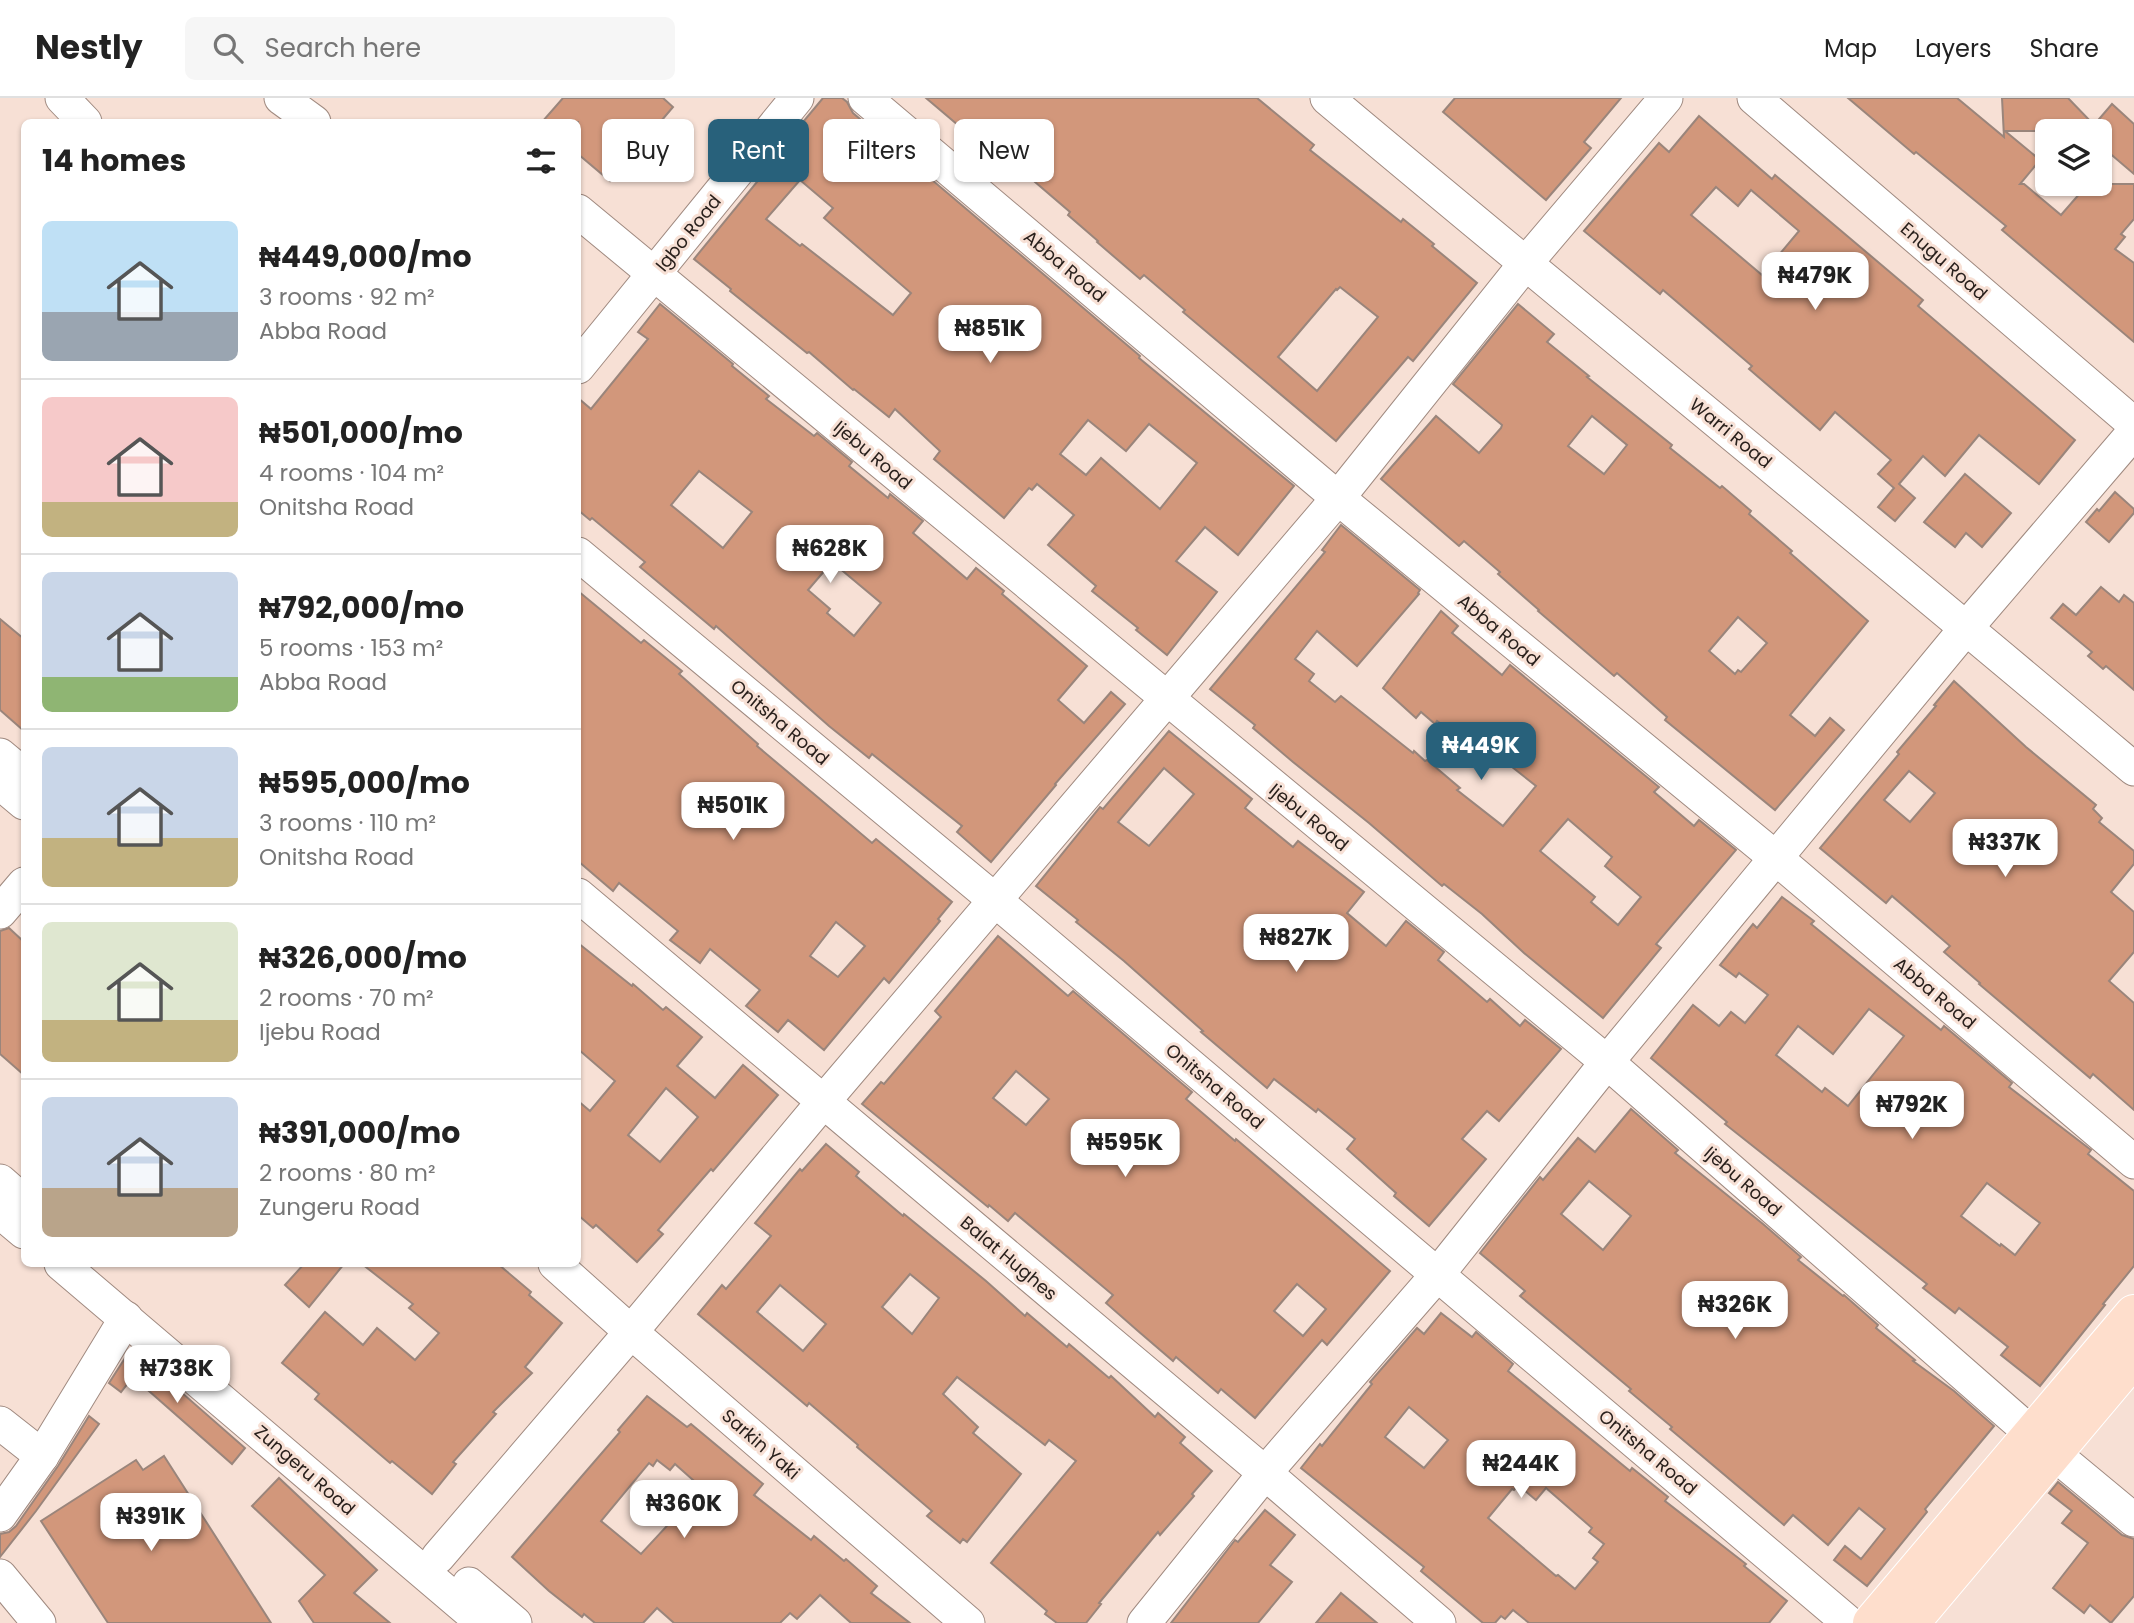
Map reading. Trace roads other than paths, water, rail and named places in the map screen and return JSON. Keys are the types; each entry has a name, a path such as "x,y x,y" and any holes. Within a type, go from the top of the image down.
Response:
{"main road":[{"path":"1910,1623 2134,1314"},
{"path":"1872,1623 2042,1443 2134,1357"}],"street":[{"path":"62,98 82,119"},
{"path":"281,98 310,119"},
{"name":"Igbo Road","path":"581,363 797,98"},
{"name":"Abba Road","path":"865,98 1338,498 1777,859 2134,1162"},
{"name":"Warri Road","path":"1327,98 1967,627 2134,769"},
{"path":"438,1557 1338,498 1525,264 1666,98"},
{"name":"Enugu Road","path":"1754,98 2134,424"},
{"name":"Ijebu Road","path":"581,213 1607,1062 2042,1443 2134,1520"},
{"path":"1144,1623 1265,1473 1438,1274 1607,1062 1967,627 2134,432"},
{"name":"Onitsha Road","path":"581,556 996,901 1849,1623"},
{"path":"0,755 21,772"},
{"path":"0,783 21,800"},
{"path":"0,912 21,888"},
{"name":"Balat Hughes","path":"581,898 1265,1473 1439,1623"},
{"path":"0,1181 21,1199"},
{"path":"0,1212 21,1230"},
{"name":"Zungeru Road","path":"65,1267 483,1623"},
{"path":"100,1267 326,1464 515,1623"},
{"name":"Sarkin Yaki","path":"558,1267 968,1623"},
{"path":"0,1515 42,1456 125,1318"},
{"path":"0,1423 42,1456"},
{"path":"0,1576 39,1623"}]}
